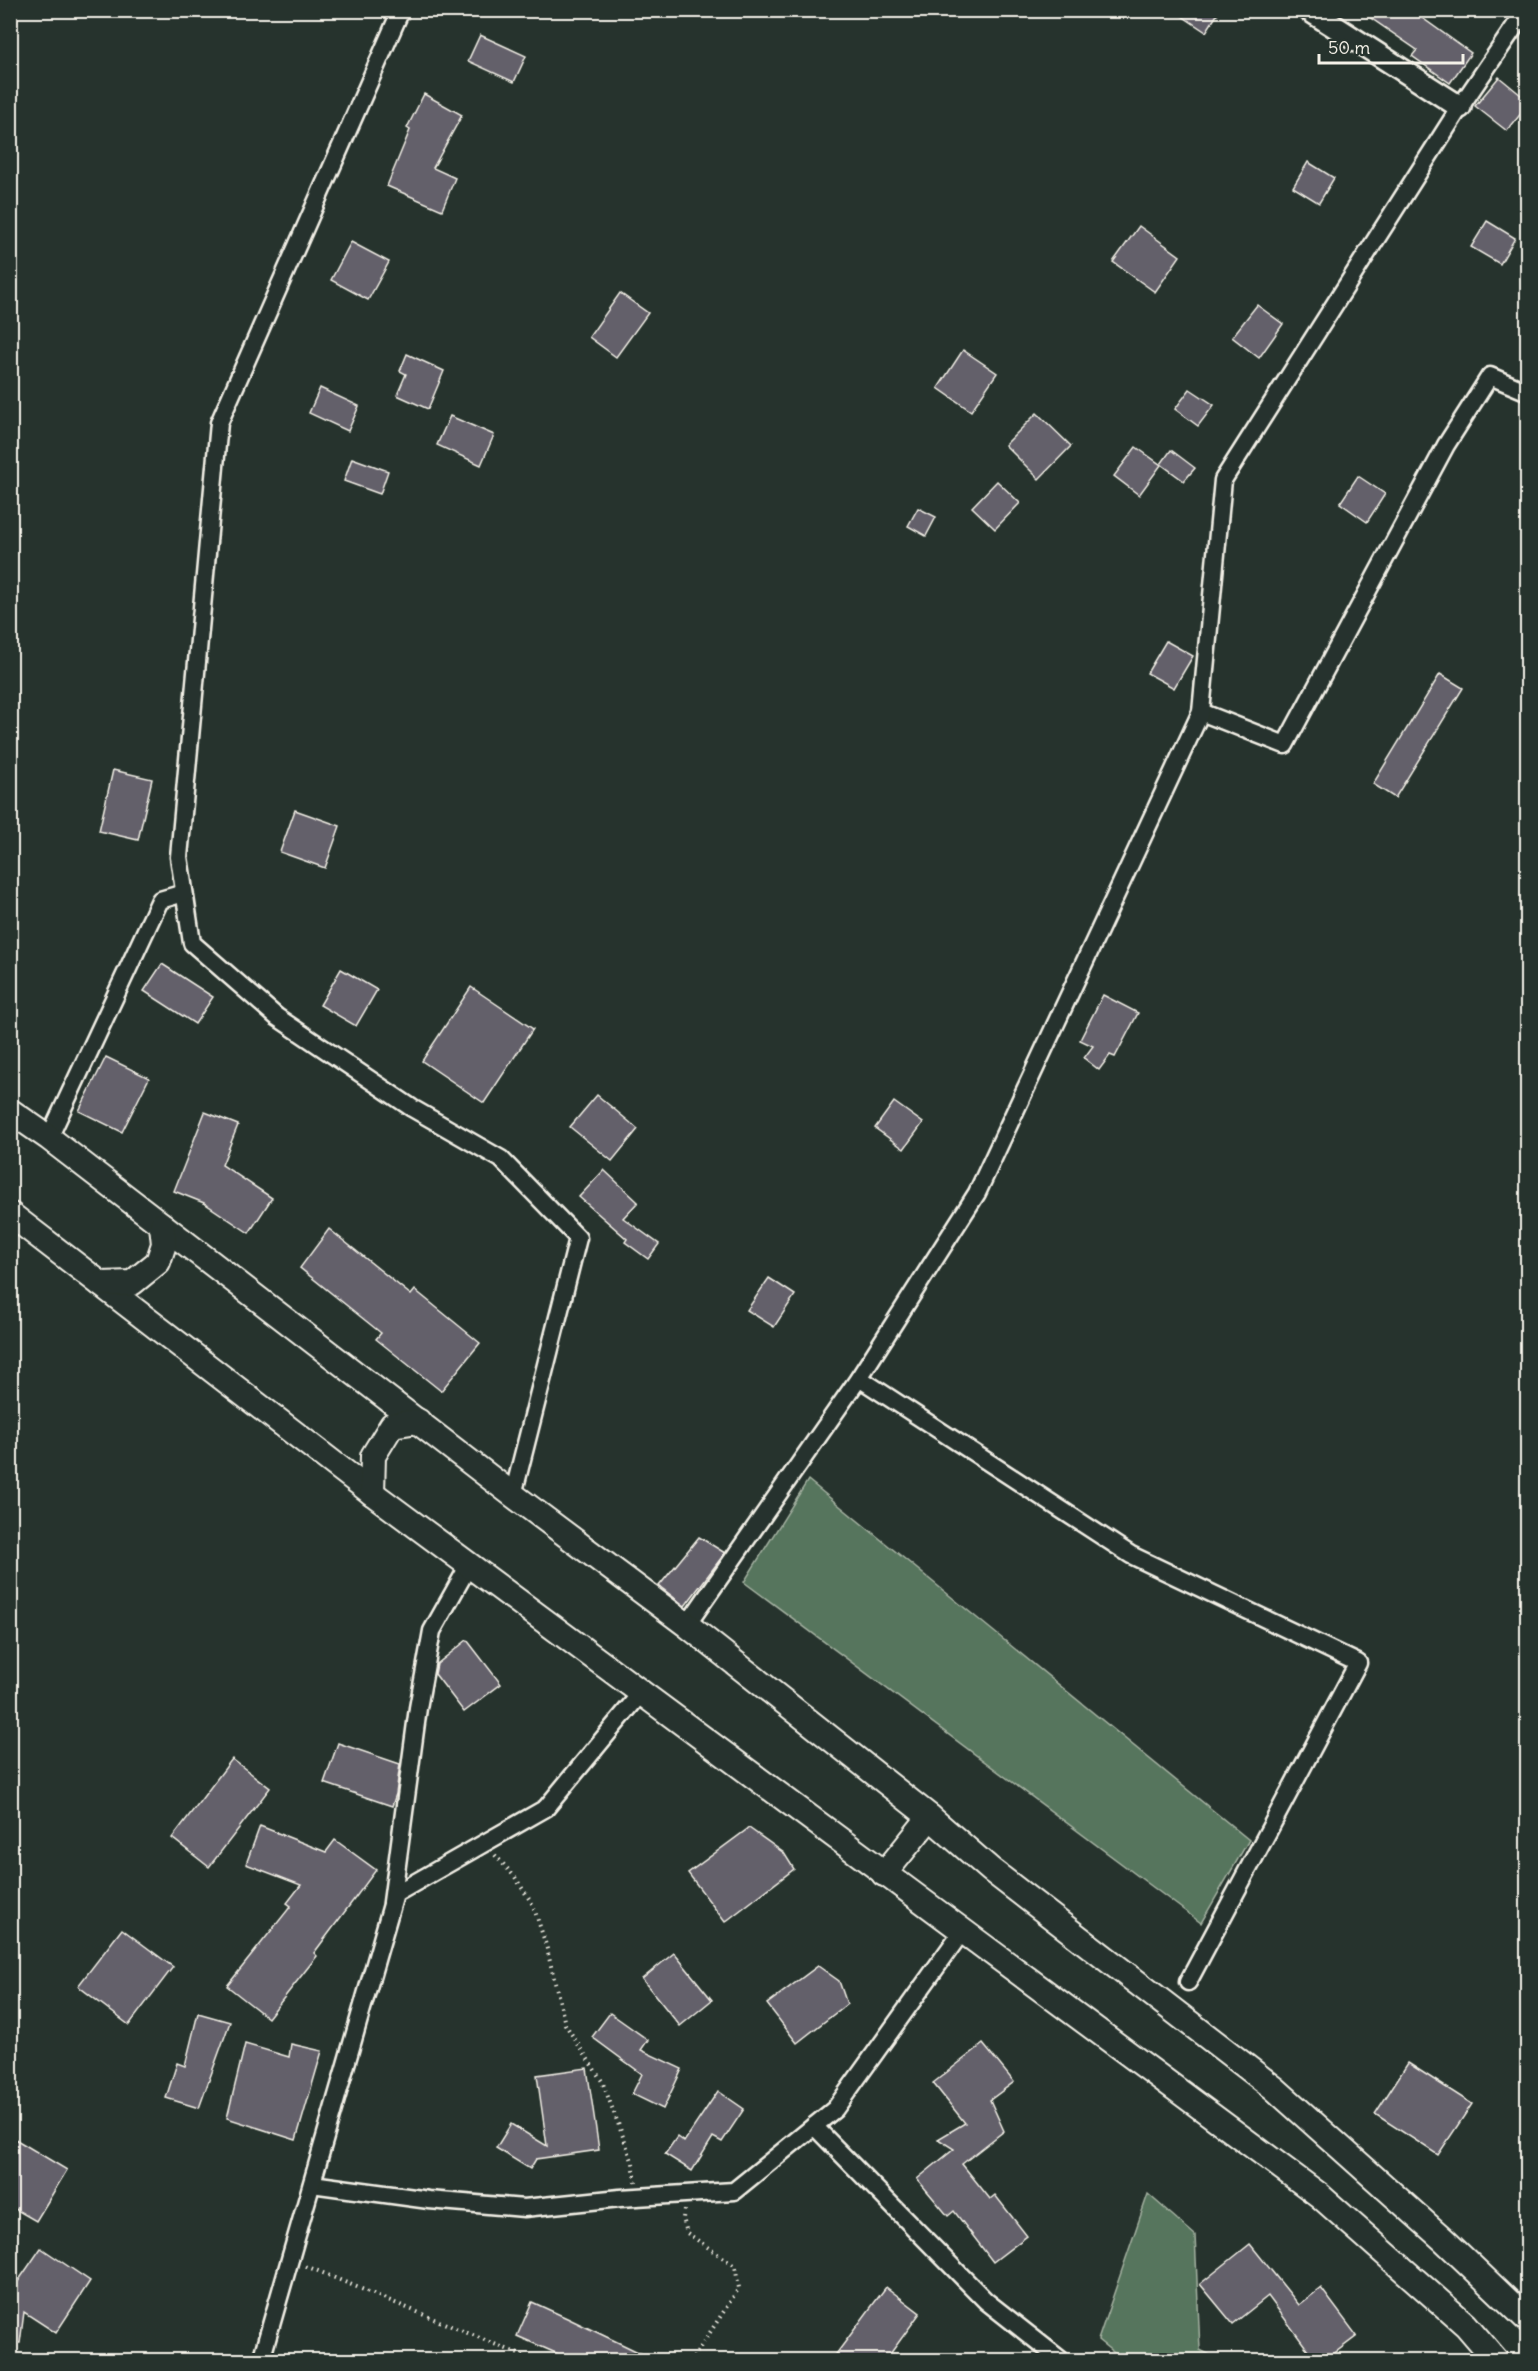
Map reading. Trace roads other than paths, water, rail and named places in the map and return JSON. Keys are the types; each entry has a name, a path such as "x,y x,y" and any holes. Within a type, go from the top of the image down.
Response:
{"main road":[{"path":"10,1111 49,1138 513,1495 687,1625 930,1817 1001,1877 1274,2088 1444,2240 1527,2320"},
{"path":"10,1214 372,1493 1319,2195 1466,2325 1496,2361"},
{"path":"101,1284 132,1283 158,1262 164,1244 162,1225"},
{"path":"372,1493 372,1456 392,1425 418,1421"},
{"path":"884,1874 930,1817"}],"street":[{"path":"401,10 219,423 178,857 192,943 277,1017 412,1108 501,1159 578,1238 513,1495"},
{"path":"1309,10 1460,107"},
{"path":"687,1625 859,1378 977,1193 1201,712 1223,480 1460,107 1526,10"},
{"path":"1201,712 1285,745 1446,446 1490,376 1527,392"},
{"path":"49,1138 160,900 184,893"},
{"path":"859,1378 1131,1555 1358,1663 1188,1982"},
{"path":"392,1906 418,1708 432,1631 469,1565"},
{"path":"261,2361 395,1894 546,1808 641,1693"},
{"path":"312,2184 429,2200 524,2208 734,2191 835,2109 963,1930"},
{"path":"814,2126 986,2301 1061,2361"}]}
